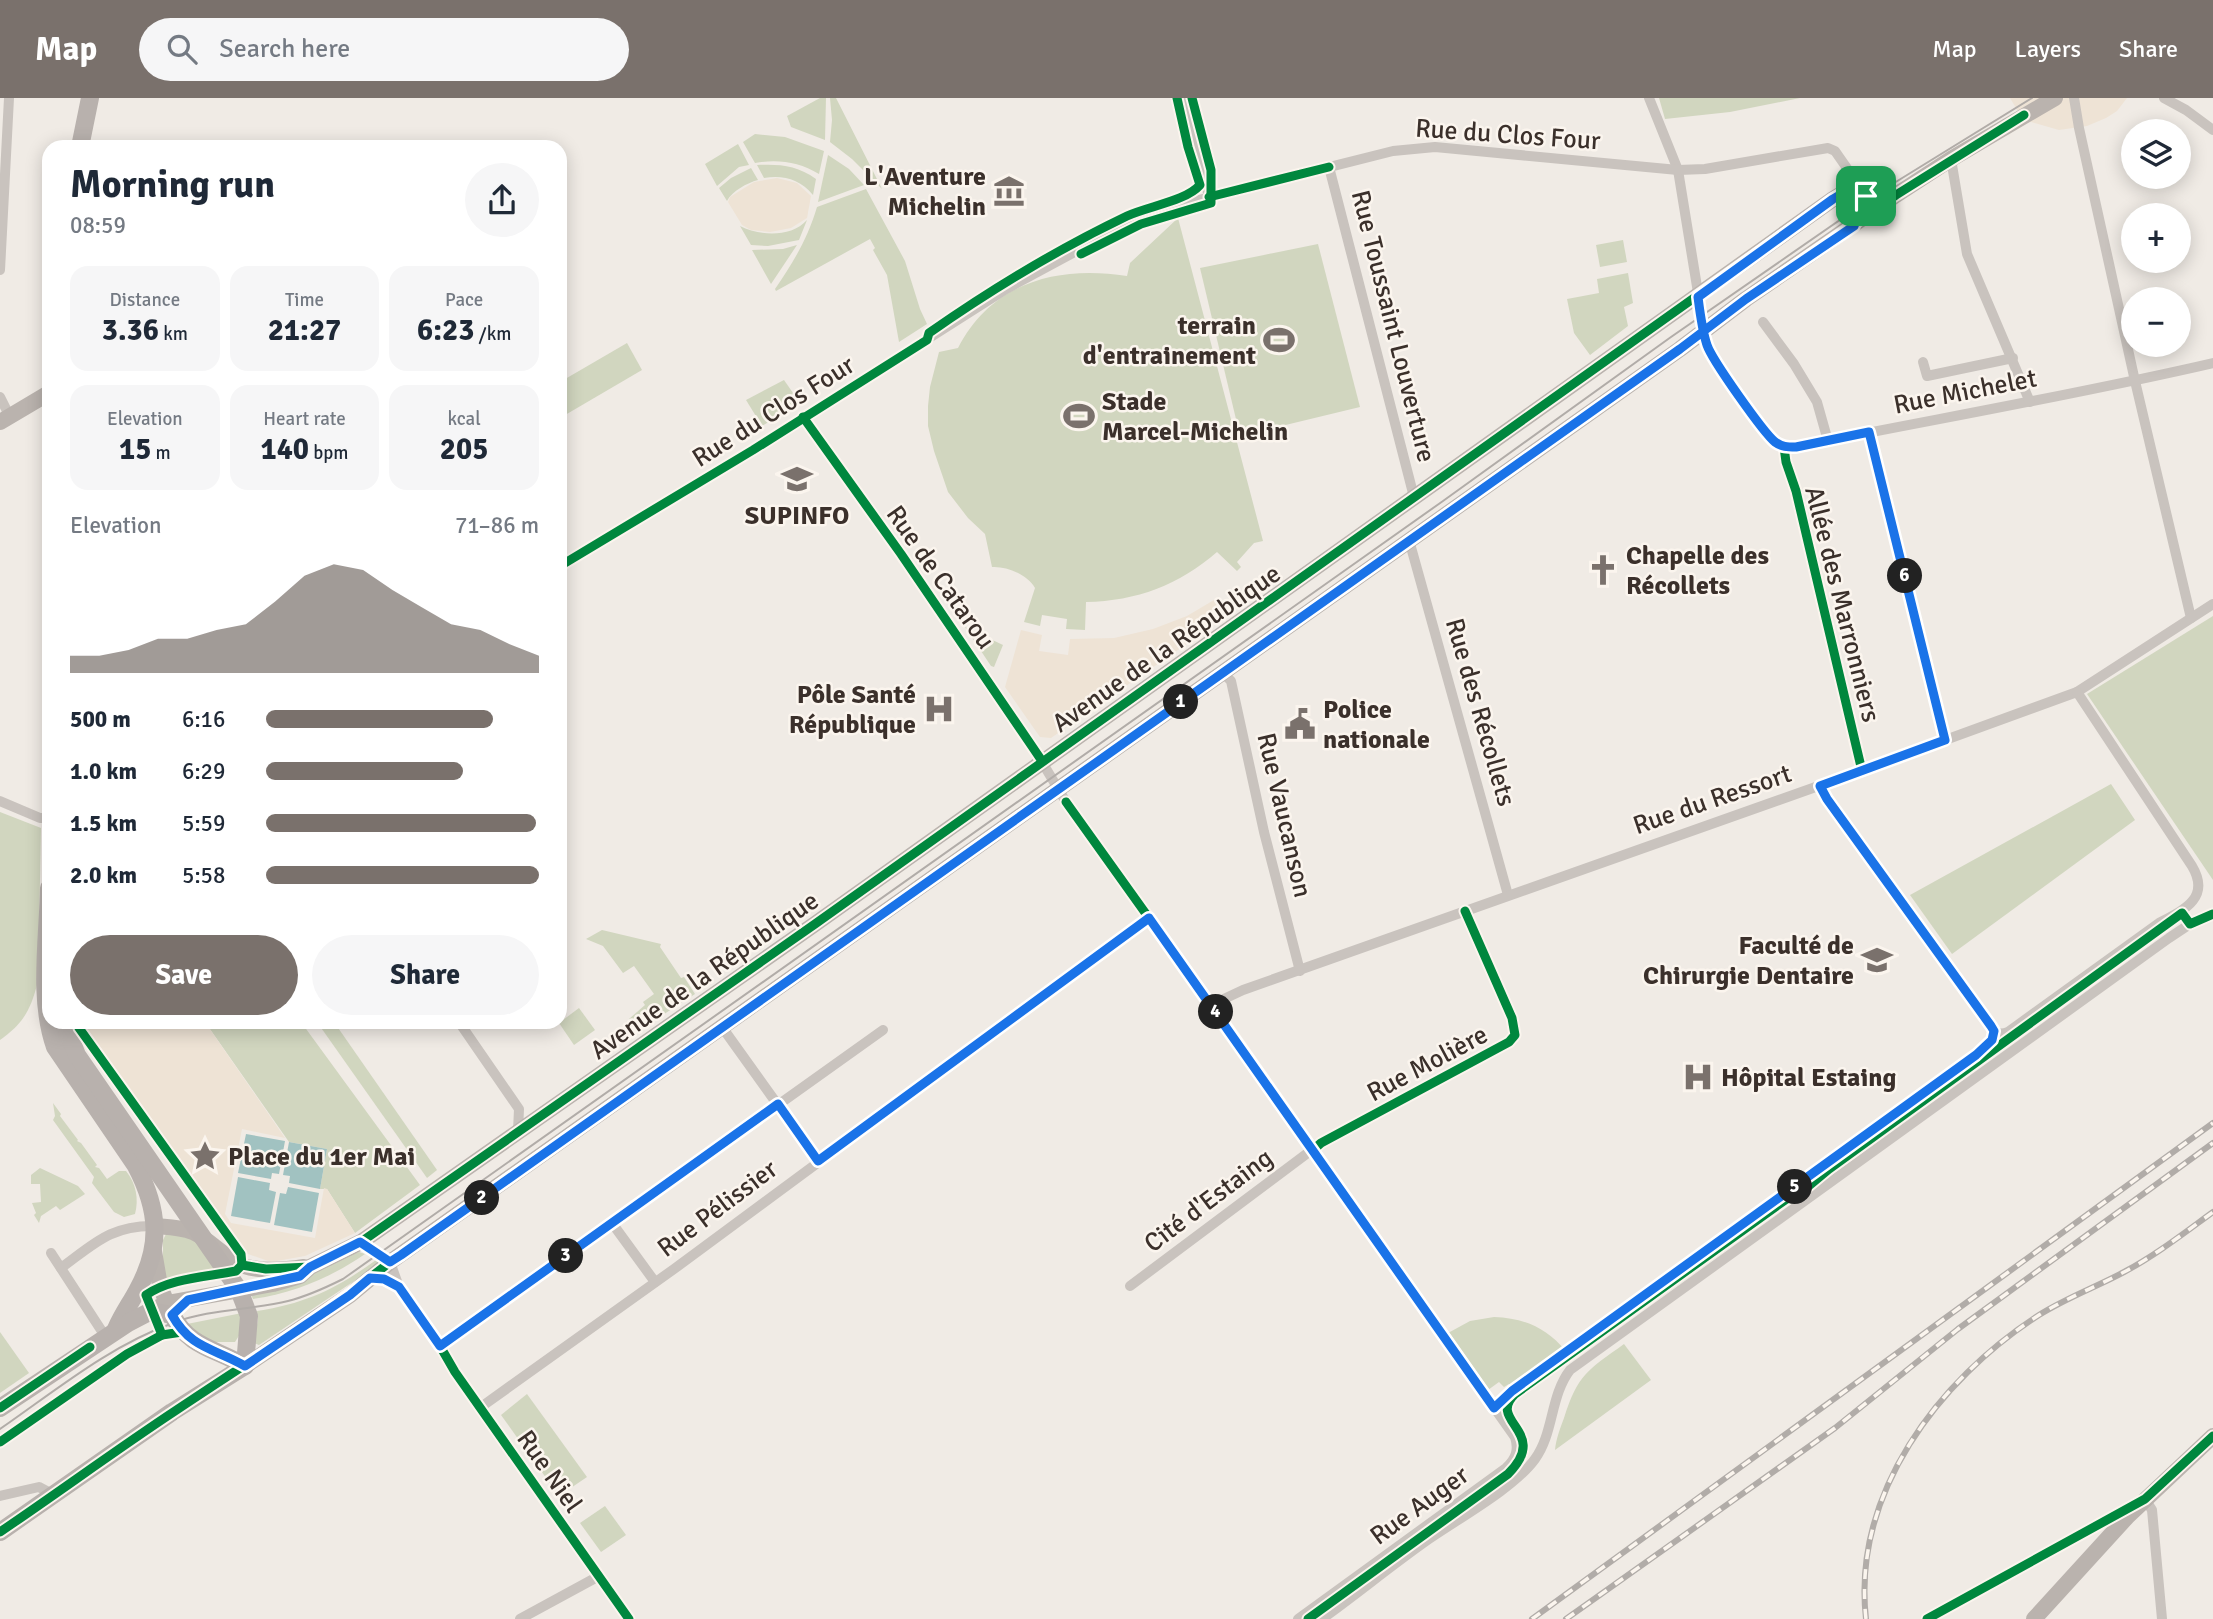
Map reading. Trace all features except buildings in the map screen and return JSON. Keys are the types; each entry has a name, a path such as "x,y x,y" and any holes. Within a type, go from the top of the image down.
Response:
{"main road":[{"path":"71,140 80,98"},
{"path":"81,140 90,98"},
{"name":"Avenue de la République","path":"0,1532 173,1412 350,1295 390,1262 722,1027 1056,783 1223,673 1896,195 2054,98"},
{"name":"Avenue de la République","path":"163,1310 188,1300 300,1276 310,1267 360,1242 815,924 1833,199 1862,190 1869,200 1878,201 1896,195"},
{"path":"5,420 42,397"},
{"path":"48,1029 55,1047 136,1166 151,1202 155,1226 153,1251 144,1277 111,1333"},
{"path":"68,1029 77,1055 239,1290 249,1316 245,1366 225,1354 192,1341 163,1310 153,1251"},
{"path":"155,1226 182,1228 207,1241"},
{"name":"Avenue de la République","path":"207,1241 242,1265 266,1269 310,1267"},
{"path":"0,1408 111,1333 163,1310"},
{"path":"2034,1619 2145,1499 2213,1436"}],"street":[{"path":"0,270 9,98"},
{"path":"1185,98 1209,197"},
{"path":"1649,98 1678,170 1707,348 1773,440 1784,447"},
{"path":"2074,98 2082,146 2191,618"},
{"path":"2164,98 2213,130"},
{"name":"Rue du Clos Four","path":"567,562 1006,289 1133,220 1167,208 1393,151 1435,147 1678,170 1705,169 1828,148 1835,151 1862,190"},
{"path":"1951,159 1967,254 2030,402"},
{"name":"Rue Toussaint Louverture","path":"1329,167 1414,497"},
{"path":"1854,226 1862,190"},
{"path":"1763,322 1794,364 1817,402 1828,441"},
{"path":"1923,362 1927,376 2013,358"},
{"name":"Rue Michelet","path":"1784,447 1796,447 2030,402 2213,363"},
{"path":"0,397 5,420"},
{"name":"Rue de Catarou","path":"803,417 901,554 1042,761 1066,803 1313,1150"},
{"path":"1869,432 1945,740"},
{"name":"Allée des Marronniers","path":"1784,447 1862,771"},
{"name":"Rue des Récollets","path":"1409,540 1508,895"},
{"name":"Rue du Ressort","path":"1211,1005 1243,990 2077,692 2213,604"},
{"name":"Rue Vaucanson","path":"1223,673 1231,681 1264,832 1300,971"},
{"path":"1820,786 1994,1031 2003,1034 2193,901 2199,887 2197,875 2077,692"},
{"path":"0,802 42,818"},
{"name":"Rue Molière","path":"1313,1150 1321,1143 1509,1042 1515,1035 1512,1018 1465,911"},
{"path":"1322,1619 1526,1469 1541,1450 1558,1393 1570,1370 2190,924 2213,914"},
{"name":"Rue Pélissier","path":"481,1408 1149,918"},
{"path":"722,1027 818,1161"},
{"path":"464,1029 519,1109 518,1131"},
{"path":"440,1346 883,1030"},
{"path":"1494,1408 1512,1391 1976,1055 1992,1040 1994,1031"},
{"path":"519,1109 542,1114"},
{"name":"Cité d'Estaing","path":"1130,1286 1313,1150"},
{"name":"Rue Auger","path":"1298,1619 1512,1462 1518,1448 1515,1437 1313,1150"},
{"path":"612,1223 655,1282"},
{"path":"61,1268 126,1227 155,1226"},
{"path":"360,1242 390,1262"},
{"path":"51,1253 111,1333"},
{"name":"Rue Niel","path":"390,1262 399,1287 455,1372 629,1619"},
{"path":"370,1278 384,1279 399,1287"},
{"path":"0,1496 39,1487 54,1495"},
{"path":"2145,1499 2152,1510 2162,1619"},
{"path":"520,1619 599,1576"}],"green space":[{"path":"820,98 826,98 825,140 791,127 787,116"},
{"path":"830,98 836,98 882,189 852,159 830,142"},
{"path":"1659,98 1800,98 1730,112 1665,119"},
{"path":"755,134 785,137 824,151 819,174 788,162 755,163 743,142"},
{"path":"738,144 749,165 739,167 717,186 705,164"},
{"path":"828,155 849,169 864,185 818,202"},
{"path":"757,165 788,166 809,174 816,179 813,195 803,185 791,179 764,178"},
{"path":"751,168 758,180 740,188 727,201 719,188 731,178"},
{"path":"866,189 905,261 927,324 899,342 887,275 870,239 776,291 775,289 799,250 817,207"},
{"name":"Stade Marcel-Michelin","path":"1178,218 1263,541 1254,543 1237,562 1241,567 1237,571 1217,552 1188,574 1156,589 1123,598 1086,602 1085,630 1066,629 1067,619 1042,615 1040,626 1024,622 1035,588 1016,572 992,567 985,534 968,518 948,492 934,451 928,426 928,406 939,352 958,348 972,326 989,307 1008,293 1029,283 1076,273 1127,276 1130,263"},
{"path":"807,220 799,240 768,246 751,245 740,226 756,232 775,234 792,230"},
{"path":"1623,240 1627,262 1600,267 1596,245"},
{"path":"1318,244 1360,407 1240,436 1200,268"},
{"path":"797,245 771,284 752,250 783,249"},
{"path":"1628,273 1633,303 1624,307 1628,326 1590,355 1574,333 1567,299 1599,293 1597,279"},
{"path":"627,343 642,370 567,414 567,378"},
{"path":"784,380 800,403 762,426 746,400"},
{"path":"2213,616 2213,880 2087,694"},
{"path":"965,627 1003,645 994,667 991,666"},
{"path":"2111,784 2135,820 1952,954 1910,895"},
{"path":"0,812 41,828 38,981 25,1015 15,1028 0,1040"},
{"path":"602,930 661,944 660,947 681,978 684,977 695,994 638,1031 629,1019 645,1005 643,1002 654,994 634,966 623,973 603,946 586,939"},
{"path":"579,1008 595,1030 574,1045 563,1029 567,1029 567,1017"},
{"path":"210,1029 306,1029 420,1185 355,1233 327,1189 320,1189 327,1149 289,1142"},
{"path":"322,1029 339,1029 437,1170 427,1178"},
{"path":"53,1103 77,1141 97,1165 95,1167 99,1168 107,1179 119,1171 126,1171 136,1191 135,1214 124,1217 114,1212 92,1183 94,1177 53,1120"},
{"path":"1921,1105 1924,1108 1814,1185"},
{"path":"40,1168 78,1186 85,1194 60,1210 56,1206 41,1216 39,1223 32,1203 41,1202 40,1184 31,1184 31,1175"},
{"path":"173,1231 196,1241 221,1273 163,1283 163,1240 166,1234"},
{"path":"1727,1245 1729,1248 1657,1300 1655,1297"},
{"path":"359,1252 365,1254 325,1277 297,1288 253,1299 249,1290"},
{"path":"376,1260 381,1263 259,1345 254,1343 257,1311 291,1304 320,1293 348,1279"},
{"path":"242,1313 240,1334 235,1342 209,1342 187,1324"},
{"path":"1494,1317 1515,1319 1534,1326 1565,1350 1512,1387 1509,1384 1504,1387 1499,1382 1488,1390 1448,1333 1470,1321"},
{"path":"0,1332 29,1373 0,1393"},
{"path":"1624,1344 1651,1380 1555,1450 1569,1403 1580,1382 1593,1367"},
{"path":"527,1394 587,1477 559,1496 501,1415"},
{"path":"605,1506 626,1535 601,1552 580,1523"}],"shaded area":[{"path":"2010,98 2127,98 2117,111 2106,118 2087,126 2059,130 2031,122 2025,123"},
{"path":"777,178 797,183 811,196 807,218 791,228 770,232 751,230 742,225 728,202 730,197 754,182"},
{"path":"1214,600 1227,616 1051,738 1040,737 1005,687 1021,630 1042,635 1039,651 1068,655 1070,639 1114,638 1153,629 1187,616"},
{"name":"Place du 1er Mai","path":"82,1029 210,1029 285,1138 242,1129 225,1214 231,1223 315,1238 324,1188 355,1233 305,1256 271,1262 245,1253"}],"water":[{"path":"246,1134 285,1141 279,1174 272,1173 271,1179 238,1173"},
{"path":"289,1142 327,1149 320,1189 289,1183 290,1176 283,1175"},
{"path":"238,1177 270,1183 269,1190 276,1192 270,1223 231,1216"},
{"path":"288,1187 319,1193 312,1232 274,1225 280,1193 286,1194"}],"tram line":[{"path":"0,1429 83,1370 149,1333 187,1318 295,1299 343,1279 1671,337 1886,188 2032,98"}],"railway":[{"path":"1532,1619 2213,1123"},
{"path":"1566,1619 1835,1428 1958,1329 2213,1143"},
{"path":"1866,1619 1865,1573 1873,1528 1888,1485 1909,1444 1936,1407 1967,1372 2039,1315 2136,1265 2213,1212"}],"cycle path":[{"path":"567,562 753,450 927,340 929,333 1026,270 1127,216 1194,191 1200,185 1177,98"},
{"path":"1081,254 1141,224 1211,203 1211,170 1192,98"},
{"path":"0,1532 338,1302 390,1262 1680,349 1746,299 1896,195 2024,115"},
{"path":"1209,197 1329,167"},
{"path":"242,1265 266,1269 310,1267 361,1242 815,924 1833,199 1858,184"},
{"path":"803,417 901,554 1042,761"},
{"path":"1784,447 1862,771"},
{"path":"1066,802 1494,1408"},
{"path":"1313,1150 1321,1143 1509,1042 1515,1035 1512,1018 1465,911"},
{"path":"1308,1619 1508,1474 1519,1459 1523,1447 1521,1437 1508,1412 1508,1404 1515,1394 1785,1200 1805,1189 2182,913 2190,924 2213,914"},
{"path":"80,1029 241,1254 242,1265"},
{"path":"162,1335 146,1295 177,1282 236,1271 242,1265"},
{"path":"0,1442 127,1354 162,1335 182,1332 196,1342 245,1366"},
{"path":"440,1346 455,1372 629,1619"},
{"path":"0,1408 90,1347"},
{"path":"1927,1619 2145,1499 2213,1436"}],"place":[{"name":"L'Aventure Michelin","path":"1009,191"},
{"name":"terrain d'entrainement","path":"1279,340"},
{"name":"Stade Marcel-Michelin","path":"1079,416"},
{"name":"SUPINFO","path":"797,479"},
{"name":"Chapelle des Récollets","path":"1603,570"},
{"name":"Pôle Santé République","path":"939,709"},
{"name":"Police nationale","path":"1300,724"},
{"name":"Faculté de Chirurgie Dentaire","path":"1877,960"},
{"name":"Hôpital Estaing","path":"1698,1077"},
{"name":"Place du 1er Mai","path":"205,1156"}],"route":[{"path":"1866,196 1854,226 1746,299 1703,330 1680,349 401,1255 390,1262 360,1242 310,1267 300,1276 273,1284 188,1300 172,1315 182,1332 192,1341 225,1354 245,1366 350,1295 370,1278 380,1278 399,1287 440,1346 778,1104 818,1161 1149,918 1494,1408 1512,1391 1976,1055 1992,1040 1994,1031 1991,1026 1820,786 1945,740 1869,432 1796,447 1784,447 1773,440 1707,348 1703,330 1698,297 1833,199 1858,184 1866,196"}]}
